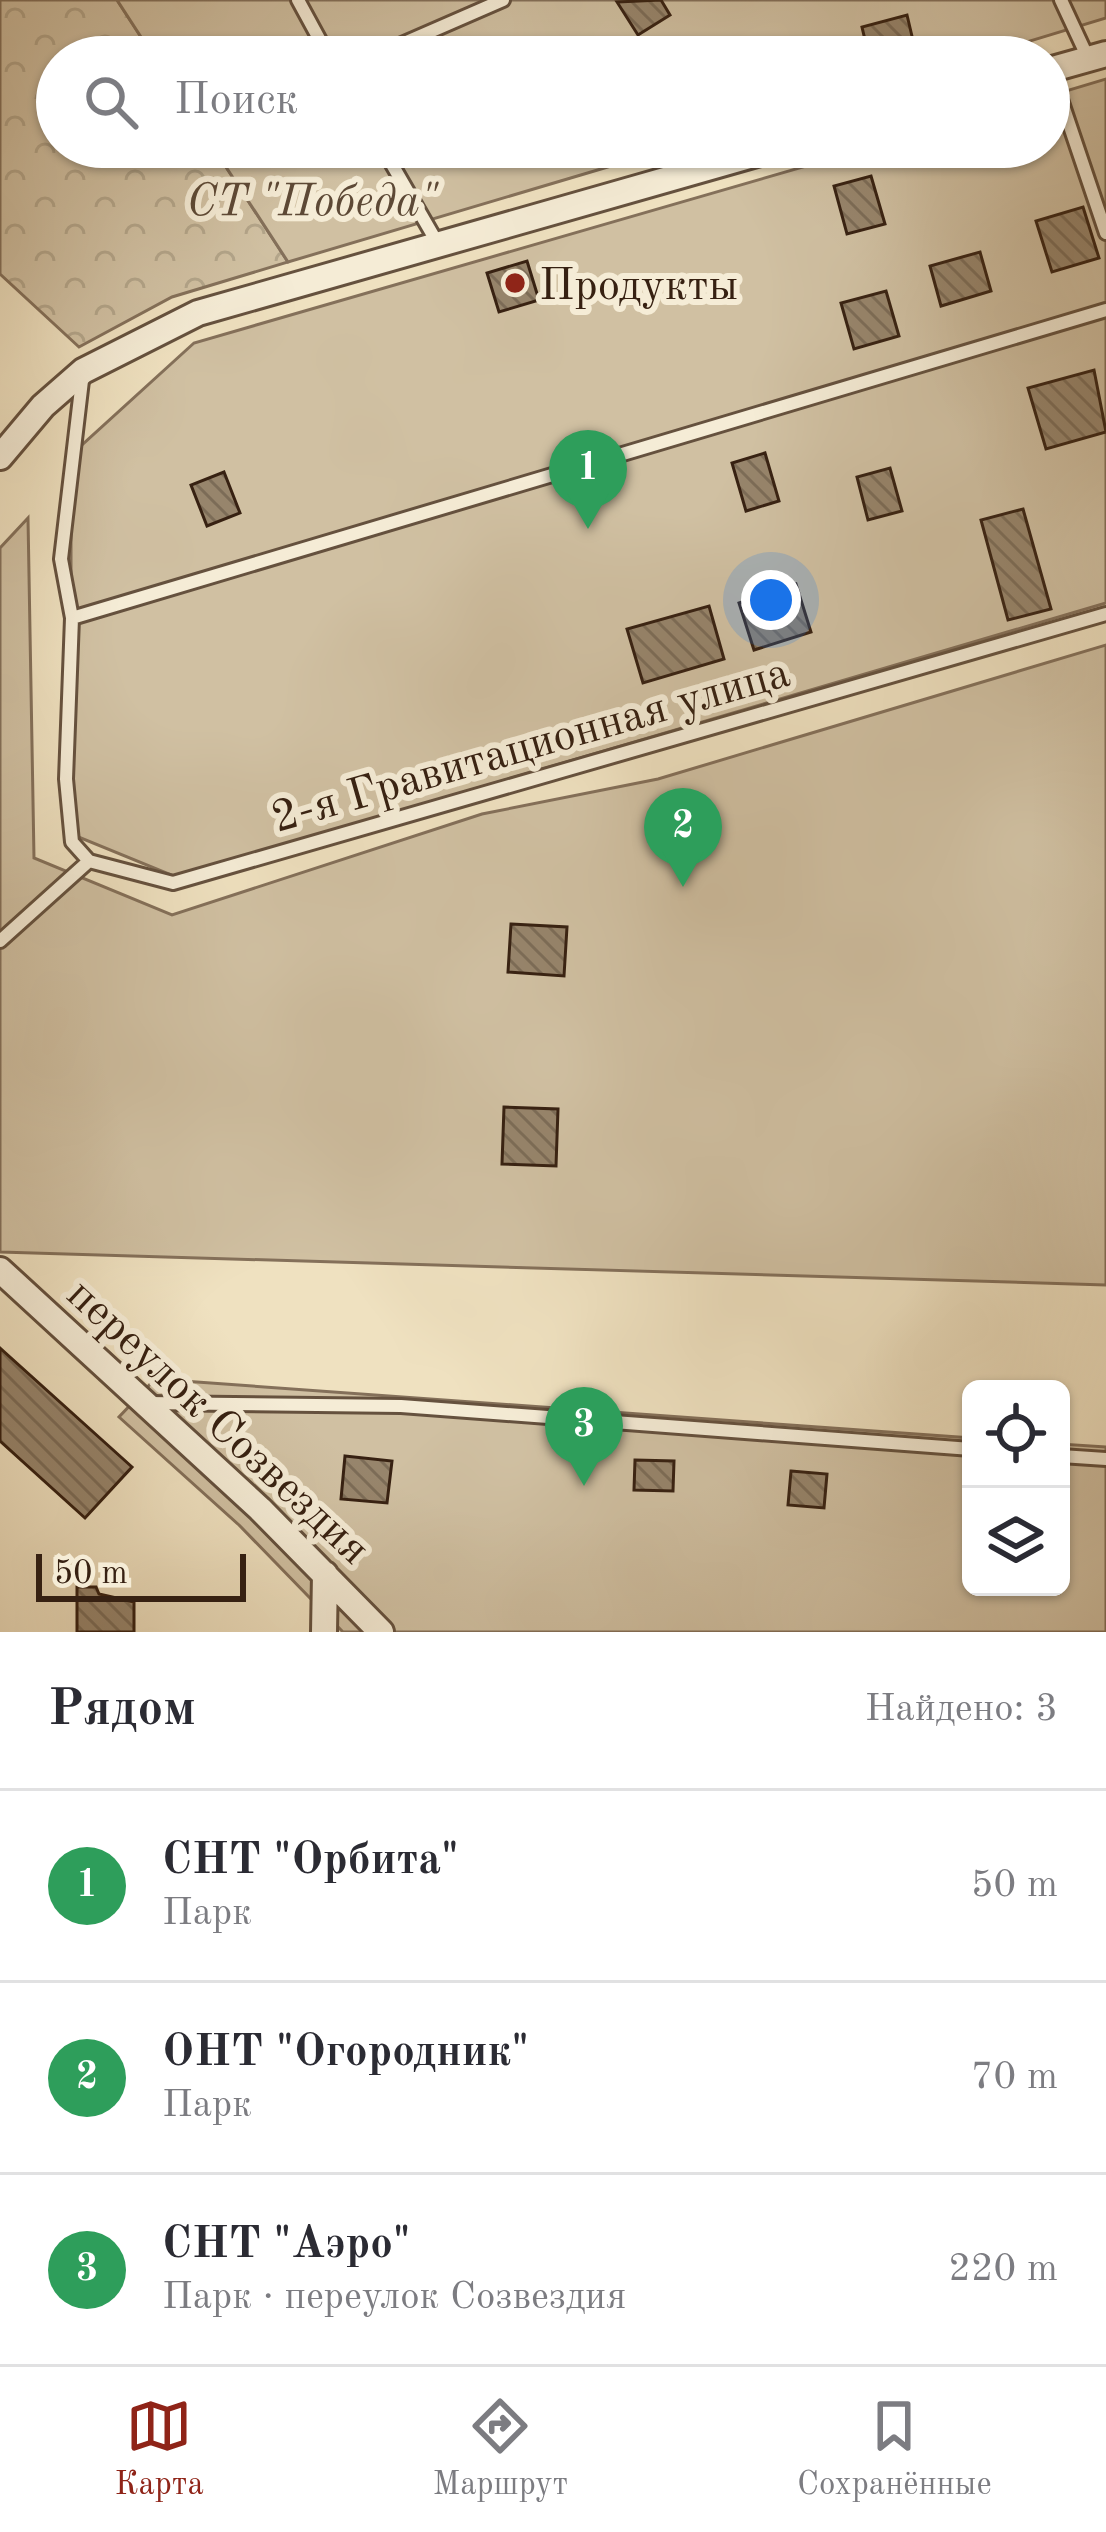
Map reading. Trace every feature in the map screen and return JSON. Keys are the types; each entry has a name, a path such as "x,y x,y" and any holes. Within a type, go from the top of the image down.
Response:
{"street":[{"path":"0,457 43,406 83,371 198,313 707,168"},
{"name":"переулок Созвездия","path":"0,1270 146,1402 380,1632"},
{"path":"324,1632 325,1574"}],"lane":[{"path":"298,0 318,36"},
{"path":"420,36 503,0"},
{"path":"1061,0 1097,57"},
{"path":"1070,128 1106,233"},
{"path":"394,168 439,244"},
{"path":"72,618 1106,310"},
{"path":"0,941 89,861 72,842 65,778 72,618 62,559 83,371"},
{"name":"2-я Гравитационная улица","path":"89,861 173,883 1106,614"},
{"path":"146,1402 401,1406 962,1448"},
{"path":"1070,1457 1106,1459"}],"green space":[{"path":"0,0 117,0 140,36 36,36 36,168 227,168 288,262 172,297 79,347 0,274"},
{"name":"СТ \"Победа\"","path":"117,0 1106,0 1106,18 1046,36 140,36"},
{"path":"1106,79 1106,603 176,877 71,834 71,455 194,343 799,168 1070,168 1070,90"},
{"name":"СТ \"Победа\"","path":"227,168 604,168 288,262"},
{"path":"28,518 34,858 172,915 482,814 658,779 1106,645 1106,1285 0,1252 0,548"},
{"path":"155,1379 962,1437 962,1596 1070,1596 1070,1445 1106,1447 1106,1632 343,1632 239,1525 119,1417"}],"building":[{"path":"661,0 670,15 638,35 617,2"},
{"path":"907,15 912,36 864,36 862,27"},
{"path":"871,176 885,224 847,234 834,186"},
{"path":"1083,207 1099,258 1052,272 1036,221"},
{"path":"980,252 991,291 941,306 930,266"},
{"path":"527,261 539,300 499,312 487,273"},
{"path":"886,291 899,336 854,349 841,303"},
{"path":"1094,370 1106,432 1046,449 1028,388"},
{"path":"765,453 779,501 746,511 732,463"},
{"path":"890,468 902,511 868,520 857,477"},
{"path":"224,472 240,513 207,526 191,485"},
{"path":"1023,509 1051,609 1008,620 981,520"},
{"path":"796,584 811,632 754,650 739,603"},
{"path":"709,606 724,659 643,683 627,629"},
{"path":"511,924 567,927 564,976 508,972"},
{"path":"504,1107 558,1109 556,1166 502,1164"},
{"path":"0,1348 132,1467 85,1518 0,1441"},
{"path":"345,1456 392,1461 387,1503 341,1499"},
{"path":"635,1460 674,1461 673,1491 634,1490"},
{"path":"791,1471 827,1474 824,1508 788,1505"},
{"path":"77,1587 96,1587 99,1594 134,1602 134,1632 77,1632"}],"place":[{"name":"Продукты","path":"515,283"},
{"name":"СНТ \"Орбита\"","path":"588,529"},
{"name":"ОНТ \"Огородник\"","path":"683,887"},
{"name":"СНТ \"Аэро\"","path":"584,1486"}]}
